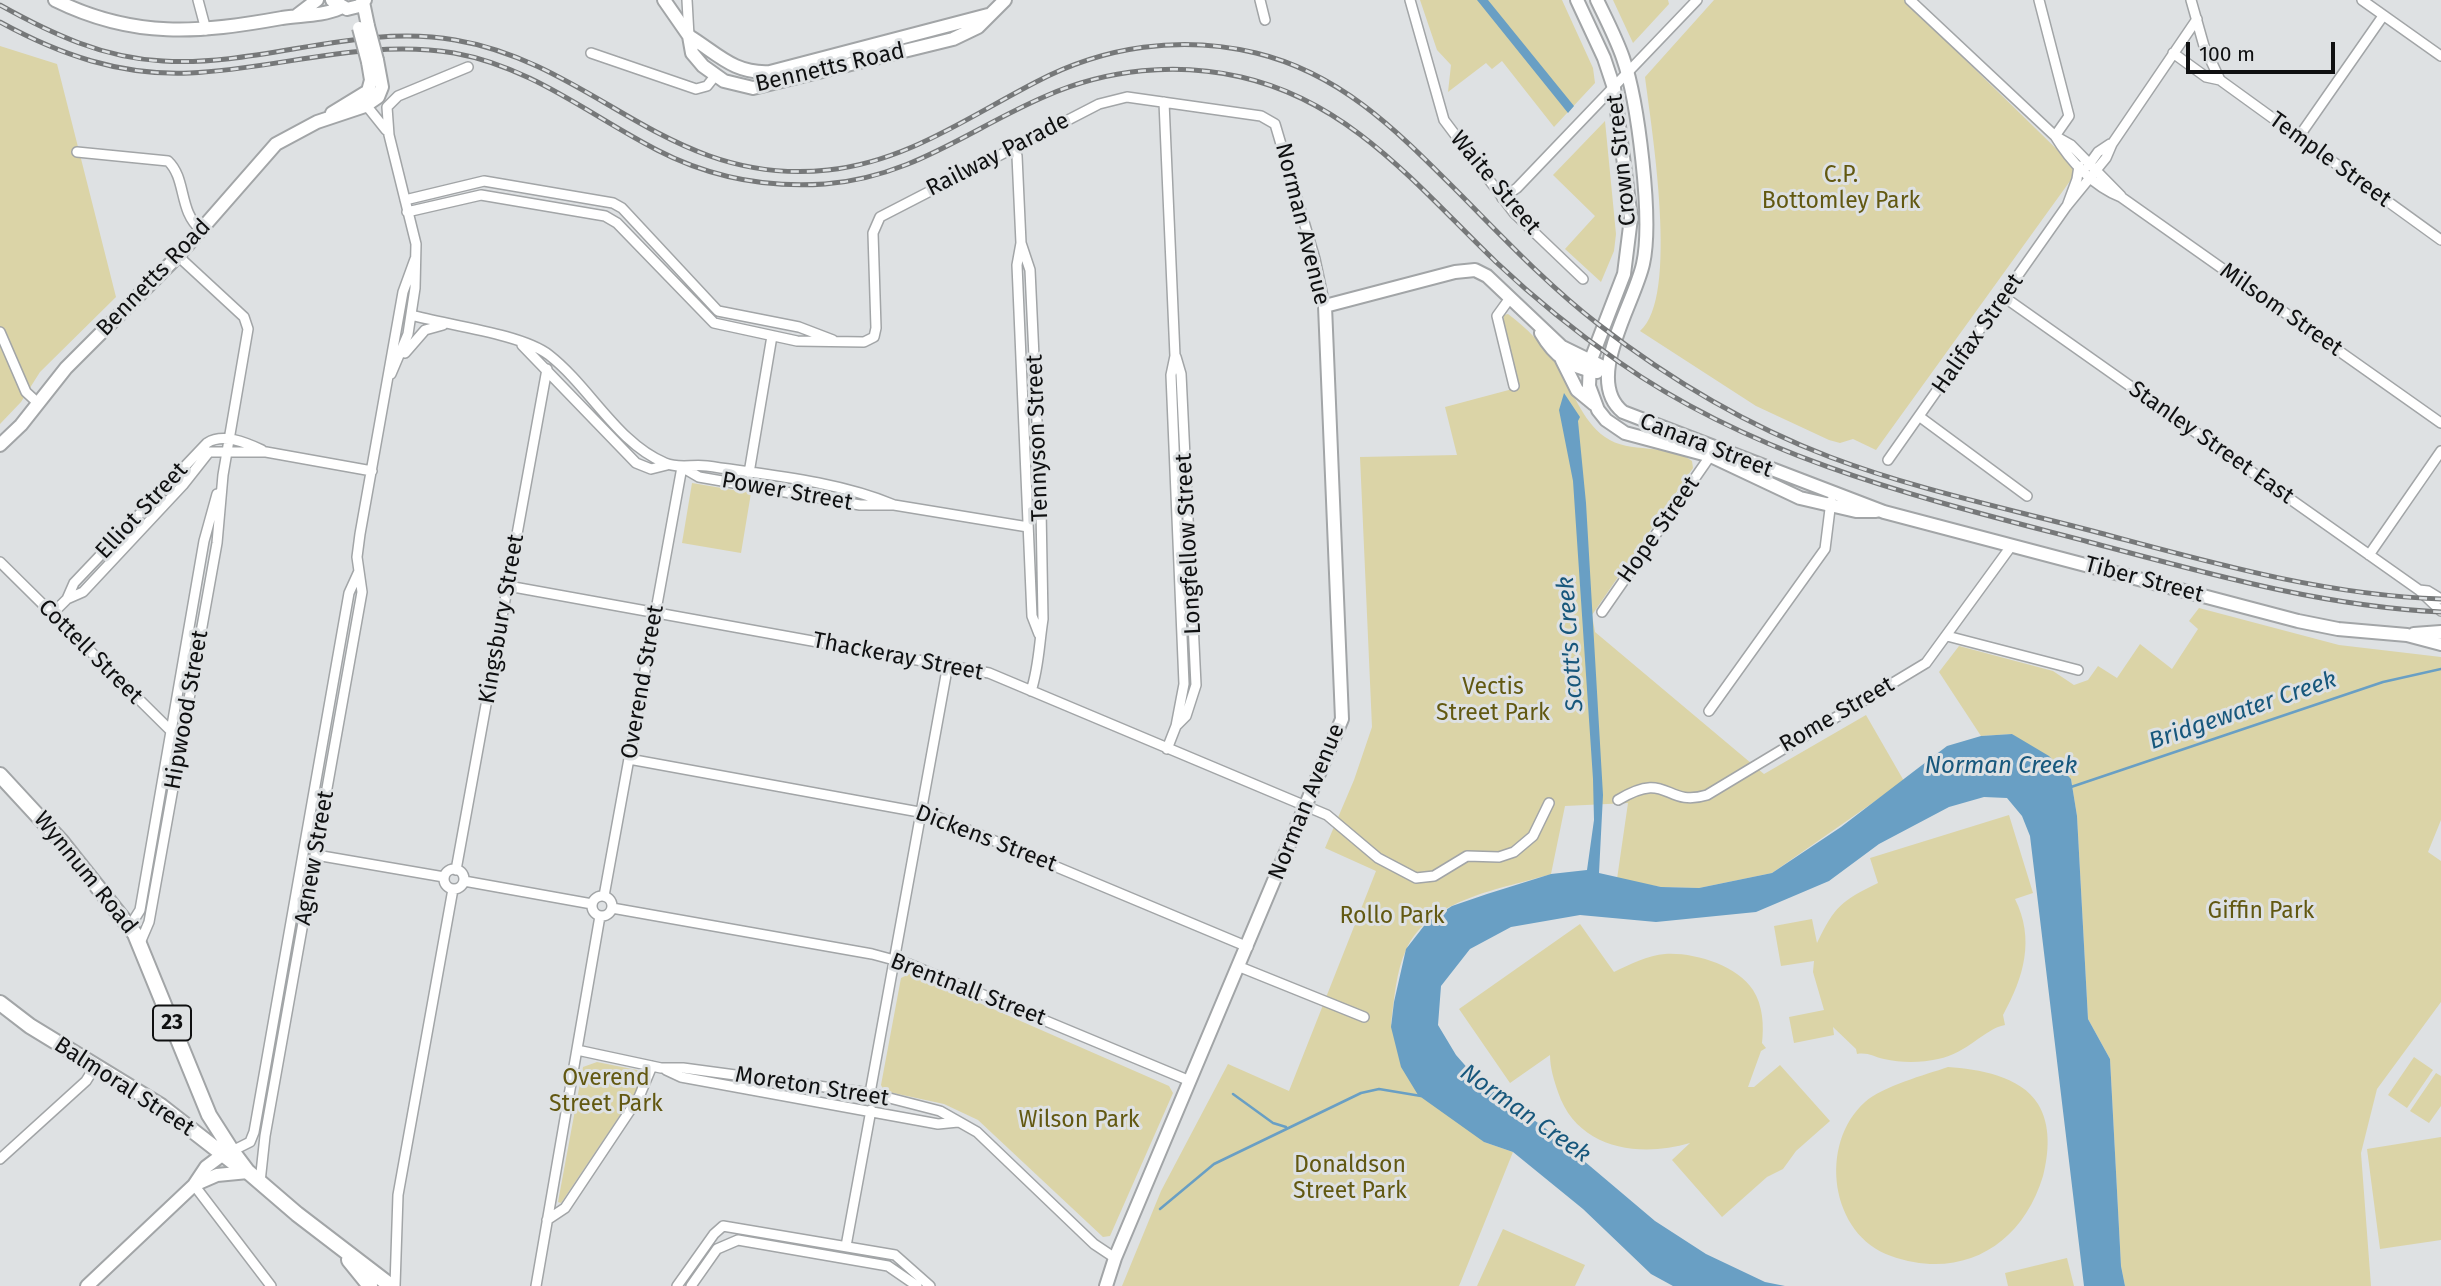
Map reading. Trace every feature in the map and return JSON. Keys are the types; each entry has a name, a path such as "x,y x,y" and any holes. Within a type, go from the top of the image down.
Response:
{"main road":[{"path":"55,0 98,17 143,29 174,32 323,13 364,1"},
{"path":"295,16 317,0"},
{"name":"Bennetts Road","path":"664,0 689,36 723,62 741,70 762,73 953,39 978,27 1005,0"},
{"name":"Crown Street","path":"1577,0 1605,58 1614,88 1630,207 1630,241 1624,274 1589,366 1594,404"},
{"name":"Crown Street","path":"1597,0 1627,71 1635,113 1647,235 1638,281 1607,372"},
{"name":"Bennetts Road","path":"317,122 366,105 382,90 364,27 364,1"},
{"name":"Bennetts Road","path":"340,6 364,27"},
{"name":"Bennetts Road","path":"689,36 692,52 715,76 743,87 763,87 883,50"},
{"name":"Bennetts Road","path":"0,444 39,404 66,368 178,256 276,144 366,94 371,82 372,61"},
{"path":"1325,306 1455,272 1475,270 1487,276 1535,323 1589,366"},
{"name":"Norman Avenue","path":"1106,1286 1115,1258 1340,729 1343,708 1325,306"},
{"path":"1535,323 1549,347 1562,360 1607,372"},
{"name":"Canara Street","path":"1562,360 1577,390 1594,404 1606,420 1625,433 1713,452 1831,492"},
{"name":"Canara Street","path":"1607,372 1610,398 1623,412 1713,452 1800,499 1830,506"},
{"name":"Tiber Street","path":"1831,492 1884,512 2307,623 2407,635 2441,645"},
{"name":"Tiber Street","path":"1830,506 1884,512"},
{"name":"Tiber Street","path":"2407,635 2441,632"},
{"name":"Wynnum Road","path":"0,775 55,833 130,926 140,943 227,1153"},
{"name":"Balmoral Street","path":"0,1003 30,1026 175,1116 227,1153 252,1175"},
{"path":"175,1116 194,1113 201,1094"},
{"path":"87,1286 194,1185 206,1167 227,1153"},
{"path":"194,1185 217,1175 252,1175"},
{"name":"23","path":"252,1175 342,1251 393,1286"},
{"name":"23","path":"342,1251 370,1286"}],"street":[{"path":"198,0 206,30"},
{"path":"1260,0 1265,20"},
{"name":"Waite Street","path":"1410,0 1434,73 1444,120 1519,219 1583,279"},
{"name":"Milsom Street","path":"1910,0 2055,136 2065,152 2088,169 2104,190 2121,197 2441,423"},
{"path":"2039,0 2069,116 2055,136"},
{"name":"Temple Street","path":"2191,0 2213,69 2220,79 2441,240"},
{"path":"2362,0 2441,56"},
{"path":"1502,198 1517,188 1695,1"},
{"name":"Bennetts Road","path":"688,3 689,36"},
{"path":"2298,138 2383,16"},
{"name":"Halifax Street","path":"2066,207 2077,179 2112,144 2197,19"},
{"path":"591,52 696,89 705,87 715,76"},
{"name":"Temple Street","path":"2173,53 2206,77 2220,79"},
{"name":"Agnew Street","path":"387,385 405,345 411,315 416,244 386,113 390,102 468,67"},
{"name":"Railway Parade","path":"407,212 484,195 608,217 707,319 722,326 804,342 864,342 875,334 873,233 880,217 1114,97 1261,116 1275,124"},
{"name":"Longfellow Street","path":"1164,102 1175,356 1181,374 1196,685 1186,716 1176,726 1167,749"},
{"name":"Agnew Street","path":"366,105 389,135"},
{"name":"Norman Avenue","path":"1275,124 1301,208 1325,306"},
{"name":"Tennyson Street","path":"1013,147 1017,157 1021,243 1017,265 1032,615 1039,634"},
{"path":"78,152 168,160 176,173 187,214 201,230"},
{"name":"Halifax Street","path":"1888,460 2066,207 2088,169"},
{"path":"405,200 488,181 616,204 719,311 799,327 838,342"},
{"path":"436,193 438,204"},
{"name":"Tennyson Street","path":"1021,243 1029,264 1032,294 1042,520 1043,619 1039,634 1039,664 1031,691"},
{"name":"Hipwood Street","path":"140,943 149,922 217,543 223,475 248,323 178,256"},
{"name":"Agnew Street","path":"252,1175 263,1146 316,855 362,592 358,548 405,284 415,259"},
{"name":"Stanley Street East","path":"2004,297 2418,590 2441,611"},
{"path":"1510,298 1498,312 1497,318 1514,386"},
{"name":"Power Street","path":"411,315 519,342 550,355 637,447 667,465"},
{"path":"398,360 425,330 444,324"},
{"path":"0,332 26,392 39,404"},
{"path":"749,473 772,336"},
{"name":"Power Street","path":"519,342 637,465 650,468 701,465 866,494 894,505"},
{"name":"Kingsbury Street","path":"456,870 547,369"},
{"path":"1920,417 2027,496"},
{"name":"Elliot Street","path":"52,614 67,599 74,583 193,456 212,440 229,440"},
{"path":"229,440 267,452 372,471"},
{"path":"227,450 267,452"},
{"name":"Elliot Street","path":"67,599 83,592 183,485 204,455 227,450"},
{"name":"Hope Street","path":"1602,612 1713,452"},
{"path":"2369,555 2441,452"},
{"name":"Power Street","path":"682,467 699,477 860,505 894,505 1028,527"},
{"name":"Overend Street","path":"604,896 682,467"},
{"name":"Hipwood Street","path":"130,926 140,908 204,541 223,475"},
{"path":"1709,711 1825,549 1831,492"},
{"name":"Rome Street","path":"1618,800 1647,786 1662,788 1689,798 1707,795 1926,663 2012,545"},
{"name":"Cottell Street","path":"0,562 170,732 183,738"},
{"name":"Agnew Street","path":"251,1140 349,593 359,571"},
{"name":"Thackeray Street","path":"508,586 948,664 989,674 1331,817 1391,866 1421,879 1434,876 1467,856 1499,857 1514,852 1533,836 1549,803"},
{"name":"Stanley Street East","path":"2418,590 2428,591 2441,599"},
{"path":"1947,636 2078,670"},
{"path":"870,1093 948,664"},
{"name":"Dickens Street","path":"629,759 922,812 951,821 1248,947"},
{"path":"316,855 444,877"},
{"path":"456,870 462,874 464,881 460,887 453,889 446,885 444,877 449,871 456,870"},
{"path":"464,881 592,904"},
{"path":"393,1286 397,1200 453,889"},
{"path":"604,896 610,899 612,908 609,914 600,916 594,913 592,904 595,898 604,896"},
{"name":"Brentnall Street","path":"612,908 895,960 1191,1081"},
{"path":"536,1286 600,916"},
{"path":"1240,967 1364,1017"},
{"name":"Moreton Street","path":"577,1050 657,1067 683,1068 870,1093 940,1111 977,1132 1094,1244 1115,1258"},
{"path":"0,1159 86,1081 96,1065"},
{"path":"547,1220 559,1215 572,1197 657,1067"},
{"name":"Moreton Street","path":"657,1067 681,1077 938,1124 959,1122"},
{"path":"846,1246 871,1110"},
{"path":"227,1153 251,1140 254,1147 263,1146"},
{"path":"194,1185 271,1286"},
{"path":"677,1286 714,1234 723,1226 899,1256 930,1286"},
{"path":"691,1286 719,1248 738,1240 892,1267 917,1286"}],"green space":[{"path":"1420,0 1562,0 1593,68 1595,83 1554,127 1502,61 1492,69 1486,63 1448,92 1451,65 1437,50"},
{"path":"1613,0 1668,0 1669,4 1633,43"},
{"name":"C.P. Bottomley Park","path":"1714,0 1904,0 2078,170 1876,450 1853,439 1840,443 1829,440 1756,406 1640,331 1652,313 1661,249 1657,170 1645,77"},
{"path":"0,46 57,64 116,297 40,372 21,402 0,424"},
{"path":"1605,121 1616,234 1614,251 1601,282 1565,249 1595,216 1553,175"},
{"name":"Vectis Street Park","path":"1508,314 1547,351 1589,422 1605,437 1626,446 1682,455 1692,461 1693,468 1592,615 1595,632 1764,774 1866,715 1904,781 1772,873 1699,888 1661,887 1617,879 1628,803 1565,806 1551,874 1469,898 1432,918 1417,932 1400,967 1391,1024 1484,1142 1513,1152 1459,1286 1122,1286 1161,1191 1228,1064 1289,1091 1376,871 1325,848 1354,780 1372,727 1360,457 1457,455 1445,407 1520,387 1503,322 1504,315"},
{"path":"692,483 751,493 741,553 682,543"},
{"name":"Giffin Park","path":"2199,608 2339,645 2441,657 2441,820 2428,852 2441,861 2441,1002 2377,1089 2361,1153 2371,1286 2125,1286 2121,1266 2110,1059 2088,1019 2077,816 2071,779 2012,734 1981,736 1939,672 1959,646 2053,671 2074,685 2088,680 2098,666 2117,678 2140,644 2172,669 2198,629 2189,621"},
{"path":"2009,815 2033,893 2015,899 2025,929 2026,943 2017,986 2003,1015 2005,1025 1990,1031 1958,1052 1925,1061 1897,1061 1857,1054 1856,1049 1833,1027 1834,1035 1794,1043 1789,1017 1824,1010 1813,972 1814,961 1781,966 1774,926 1812,919 1817,943 1840,906 1878,883 1870,858"},
{"path":"1580,924 1614,972 1652,956 1676,954 1714,962 1746,981 1759,1002 1763,1023 1762,1043 1766,1048 1761,1051 1748,1087 1754,1087 1780,1065 1830,1121 1796,1151 1783,1169 1767,1177 1722,1217 1672,1160 1690,1143 1651,1149 1631,1148 1595,1137 1579,1126 1567,1111 1555,1083 1550,1055 1510,1083 1459,1009"},
{"name":"Wilson Park","path":"911,973 1169,1086 1173,1093 1110,1236 1103,1237 978,1120 944,1104 884,1091 881,1085 901,978"},
{"path":"2414,1057 2433,1070 2407,1108 2388,1095"},
{"name":"Overend Street Park","path":"597,1062 637,1070 645,1078 561,1203 558,1202 583,1067"},
{"path":"1948,1067 1998,1076 2030,1094 2038,1104 2045,1121 2047,1158 2033,1201 2020,1222 2004,1239 1985,1252 1964,1260 1941,1264 1917,1263 1891,1256 1870,1245 1855,1229 1844,1209 1836,1164 1841,1141 1850,1120 1865,1102 1893,1086"},
{"path":"2436,1073 2441,1076 2441,1106 2429,1123 2410,1111"},
{"path":"2441,1137 2441,1240 2380,1249 2367,1149"},
{"path":"1503,1229 1585,1265 1575,1286 1477,1286"},
{"path":"2067,1258 2074,1286 2008,1286 2005,1273"}],"water":[{"path":"1477,0 1488,0 1574,106 1568,113"},
{"name":"Norman Creek","path":"1564,393 1580,417 1578,421 1586,503 1603,795 1599,873 1661,887 1699,888 1772,873 1841,827 1947,746 1981,736 2012,734 2049,756 2071,779 2077,816 2088,1019 2110,1059 2121,1266 2125,1286 2084,1286 2030,836 2022,816 2007,798 1984,797 1949,807 1879,844 1829,881 1756,912 1656,922 1580,915 1511,927 1470,949 1441,986 1438,1025 1456,1055 1478,1080 1545,1128 1655,1221 1706,1254 1765,1282 1785,1286 1673,1286 1651,1274 1583,1209 1513,1152 1484,1142 1418,1095 1401,1067 1391,1027 1406,949 1427,922 1452,906 1551,874 1587,870 1594,820 1593,779 1573,481 1559,410"}],"waterway":[{"name":"Bridgewater Creek","path":"2071,787 2383,682 2441,669"},
{"path":"1160,1209 1214,1164 1361,1093 1379,1089 1421,1096"},
{"path":"1233,1094 1273,1123 1286,1127"}],"railway":[{"path":"0,5 78,43 120,55 163,61 236,58 382,37 418,36 455,40 505,53 551,73 678,143 723,160 772,170 828,170 884,158 936,136 1062,70 1116,52 1143,47 1200,45 1256,53 1313,74 1363,105 1409,144 1578,308 1680,382 1768,430 1830,457 1896,479 2227,566 2354,591 2441,599"},
{"path":"0,22 45,44 92,61 115,67 164,73 223,70 388,49 454,53 509,69 535,81 657,150 697,167 739,179 803,185 857,180 886,172 940,150 1046,96 1117,74 1167,69 1216,72 1241,77 1280,89 1316,106 1349,127 1410,177 1510,275 1571,327 1673,396 1729,426 1786,451 1905,492 2176,565 2351,603 2441,612"}],"water label":[{"name":"Scott's Creek","path":"1571,644"}],"park label":[{"name":"Rollo Park","path":"1392,917"},
{"name":"Donaldson Street Park","path":"1350,1179"}]}
